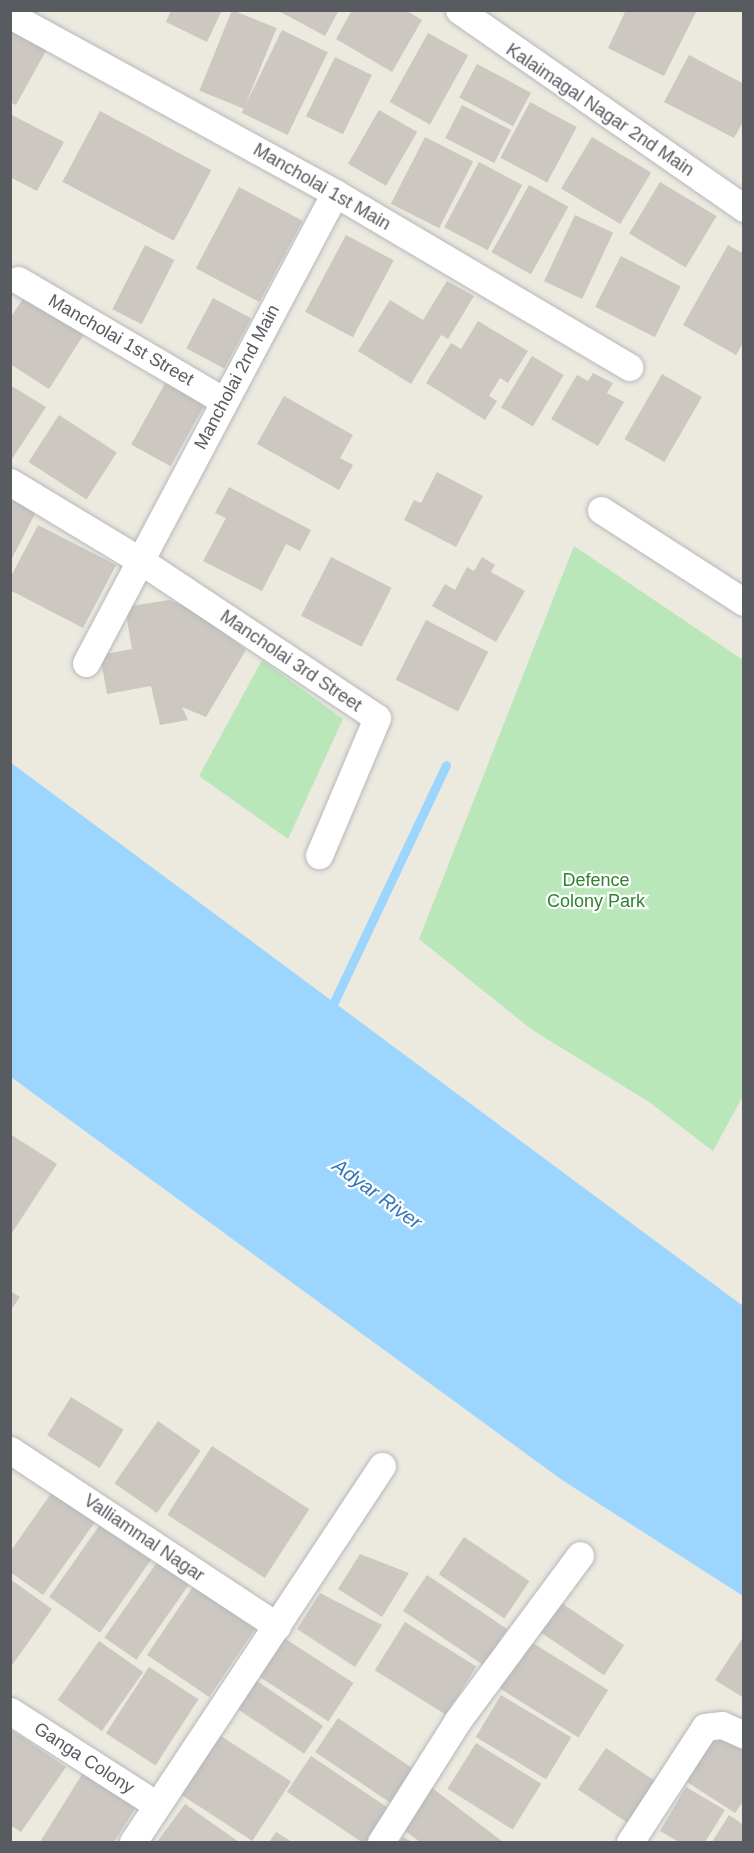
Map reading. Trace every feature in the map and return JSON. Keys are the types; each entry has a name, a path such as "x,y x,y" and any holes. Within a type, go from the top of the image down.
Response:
{"street":[{"name":"Kalaimagal Nagar 2nd Main","path":"459,10 744,208"},
{"name":"Mancholai 1st Main","path":"10,15 335,193 629,367"},
{"name":"Mancholai 2nd Main","path":"86,663 335,193"},
{"name":"Mancholai 1st Street","path":"18,280 224,401"},
{"path":"10,482 141,561"},
{"path":"601,510 744,602"},
{"name":"Mancholai 3rd Street","path":"141,561 377,718 319,855"},
{"name":"Valliammal Nagar","path":"10,1450 278,1626"},
{"path":"133,1842 382,1466"},
{"path":"381,1842 458,1720 580,1555"},
{"name":"Ganga Colony","path":"10,1711 158,1805"},
{"path":"640,1839 705,1727 722,1725 744,1735"}],"green space":[{"name":"Defence Colony Park","path":"574,546 743,660 743,1096 713,1151 649,1102 531,1029 419,939"},
{"path":"262,660 343,719 288,839 199,776"}],"water":[{"name":"Adyar River","path":"10,762 743,1306 743,1596 562,1480 11,1077"}],"building":[{"path":"171,10 222,10 207,42 166,22"},
{"path":"232,10 277,28 244,109 199,91"},
{"path":"277,10 339,10 325,36"},
{"path":"352,10 405,10 422,20 392,72 336,39"},
{"path":"626,10 697,10 664,76 608,48"},
{"path":"10,27 48,47 16,105 10,102"},
{"path":"282,30 328,52 288,135 242,113"},
{"path":"428,33 468,55 430,124 390,102"},
{"path":"689,55 744,84 744,120 734,138 664,102"},
{"path":"335,57 372,75 343,134 306,116"},
{"path":"477,64 531,93 513,126 459,98"},
{"path":"530,102 577,127 547,183 500,158"},
{"path":"462,105 511,130 494,163 445,138"},
{"path":"379,110 417,132 386,186 348,164"},
{"path":"100,111 211,170 174,241 62,182"},
{"path":"10,114 64,142 37,191 10,177"},
{"path":"425,137 473,162 439,228 391,204"},
{"path":"592,137 651,173 620,224 561,188"},
{"path":"479,162 522,185 488,250 444,227"},
{"path":"660,182 717,216 686,267 629,233"},
{"path":"529,185 568,207 531,274 492,252"},
{"path":"239,187 303,221 259,302 196,268"},
{"path":"575,215 613,233 582,299 544,281"},
{"path":"346,235 394,260 353,337 305,312"},
{"path":"145,245 174,260 142,324 112,309"},
{"path":"728,245 744,254 744,341 736,355 683,325"},
{"path":"621,256 681,286 655,337 595,307"},
{"path":"447,281 474,296 448,339 441,335 411,384 358,351 390,300 423,320"},
{"path":"25,296 84,334 49,389 10,364 10,318"},
{"path":"213,298 251,318 224,369 186,348"},
{"path":"478,321 528,351 508,383 500,378 489,396 497,401 485,420 426,383 451,343 461,349"},
{"path":"532,356 564,375 533,426 501,407"},
{"path":"593,373 613,383 607,393 624,402 598,446 551,419 577,375 588,381"},
{"path":"662,374 702,397 664,462 624,439"},
{"path":"168,378 207,400 171,466 131,444"},
{"path":"10,385 46,407 10,462"},
{"path":"284,396 353,435 340,458 353,465 339,490 257,444"},
{"path":"59,415 117,453 86,500 29,462"},
{"path":"437,472 483,496 456,547 404,520 414,500 421,503"},
{"path":"229,487 311,530 300,551 286,544 262,591 203,561 226,518 215,513"},
{"path":"10,499 36,512 10,562"},
{"path":"38,525 116,565 83,628 10,590 10,578"},
{"path":"331,557 392,588 362,647 301,616"},
{"path":"482,557 495,565 491,572 525,591 496,642 432,606 445,584 455,590 467,567 474,571"},
{"path":"169,600 192,608 246,650 206,717 182,707 188,720 160,725 151,686 107,694 100,655 132,649 125,607"},
{"path":"426,620 488,652 458,711 396,680"},
{"path":"10,1134 57,1164 10,1236"},
{"path":"10,1291 20,1297 10,1311"},
{"path":"71,1397 124,1430 100,1468 47,1435"},
{"path":"158,1421 201,1451 157,1513 114,1483"},
{"path":"212,1446 309,1509 265,1578 167,1515"},
{"path":"52,1492 95,1522 43,1595 10,1572 10,1552"},
{"path":"106,1516 157,1552 100,1633 49,1597"},
{"path":"464,1537 529,1581 504,1618 439,1574"},
{"path":"360,1554 409,1573 382,1617 338,1589"},
{"path":"160,1558 192,1580 136,1660 104,1637"},
{"path":"427,1575 507,1629 483,1665 403,1611"},
{"path":"199,1578 261,1620 209,1697 147,1655"},
{"path":"10,1579 52,1609 10,1668"},
{"path":"320,1593 382,1625 355,1667 297,1629"},
{"path":"557,1600 624,1645 604,1675 537,1630"},
{"path":"405,1622 476,1667 446,1715 375,1670"},
{"path":"278,1634 353,1683 328,1722 253,1673"},
{"path":"744,1636 744,1698 715,1680"},
{"path":"525,1638 608,1690 578,1737 495,1685"},
{"path":"99,1641 143,1672 102,1731 58,1700"},
{"path":"149,1667 198,1699 155,1765 106,1733"},
{"path":"251,1677 323,1726 304,1754 232,1705"},
{"path":"501,1695 571,1737 546,1779 476,1737"},
{"path":"338,1718 418,1772 395,1806 315,1752"},
{"path":"10,1729 66,1767 21,1832 10,1825"},
{"path":"715,1732 744,1750 744,1800 735,1813 684,1780"},
{"path":"218,1734 291,1781 252,1841 179,1794"},
{"path":"476,1743 541,1784 513,1830 447,1789"},
{"path":"606,1748 656,1782 628,1823 578,1789"},
{"path":"311,1756 389,1809 366,1842 362,1842 287,1792"},
{"path":"84,1771 138,1804 114,1842 40,1842"},
{"path":"431,1787 503,1842 420,1842 400,1827"},
{"path":"686,1787 725,1810 705,1842 679,1842 660,1831"},
{"path":"185,1804 239,1842 157,1842"},
{"path":"729,1815 744,1825 744,1842 712,1842"},
{"path":"276,1832 292,1842 269,1842"},
{"path":"403,1837 412,1842 399,1842"}],"waterway":[{"path":"334,1002 446,765"}]}
